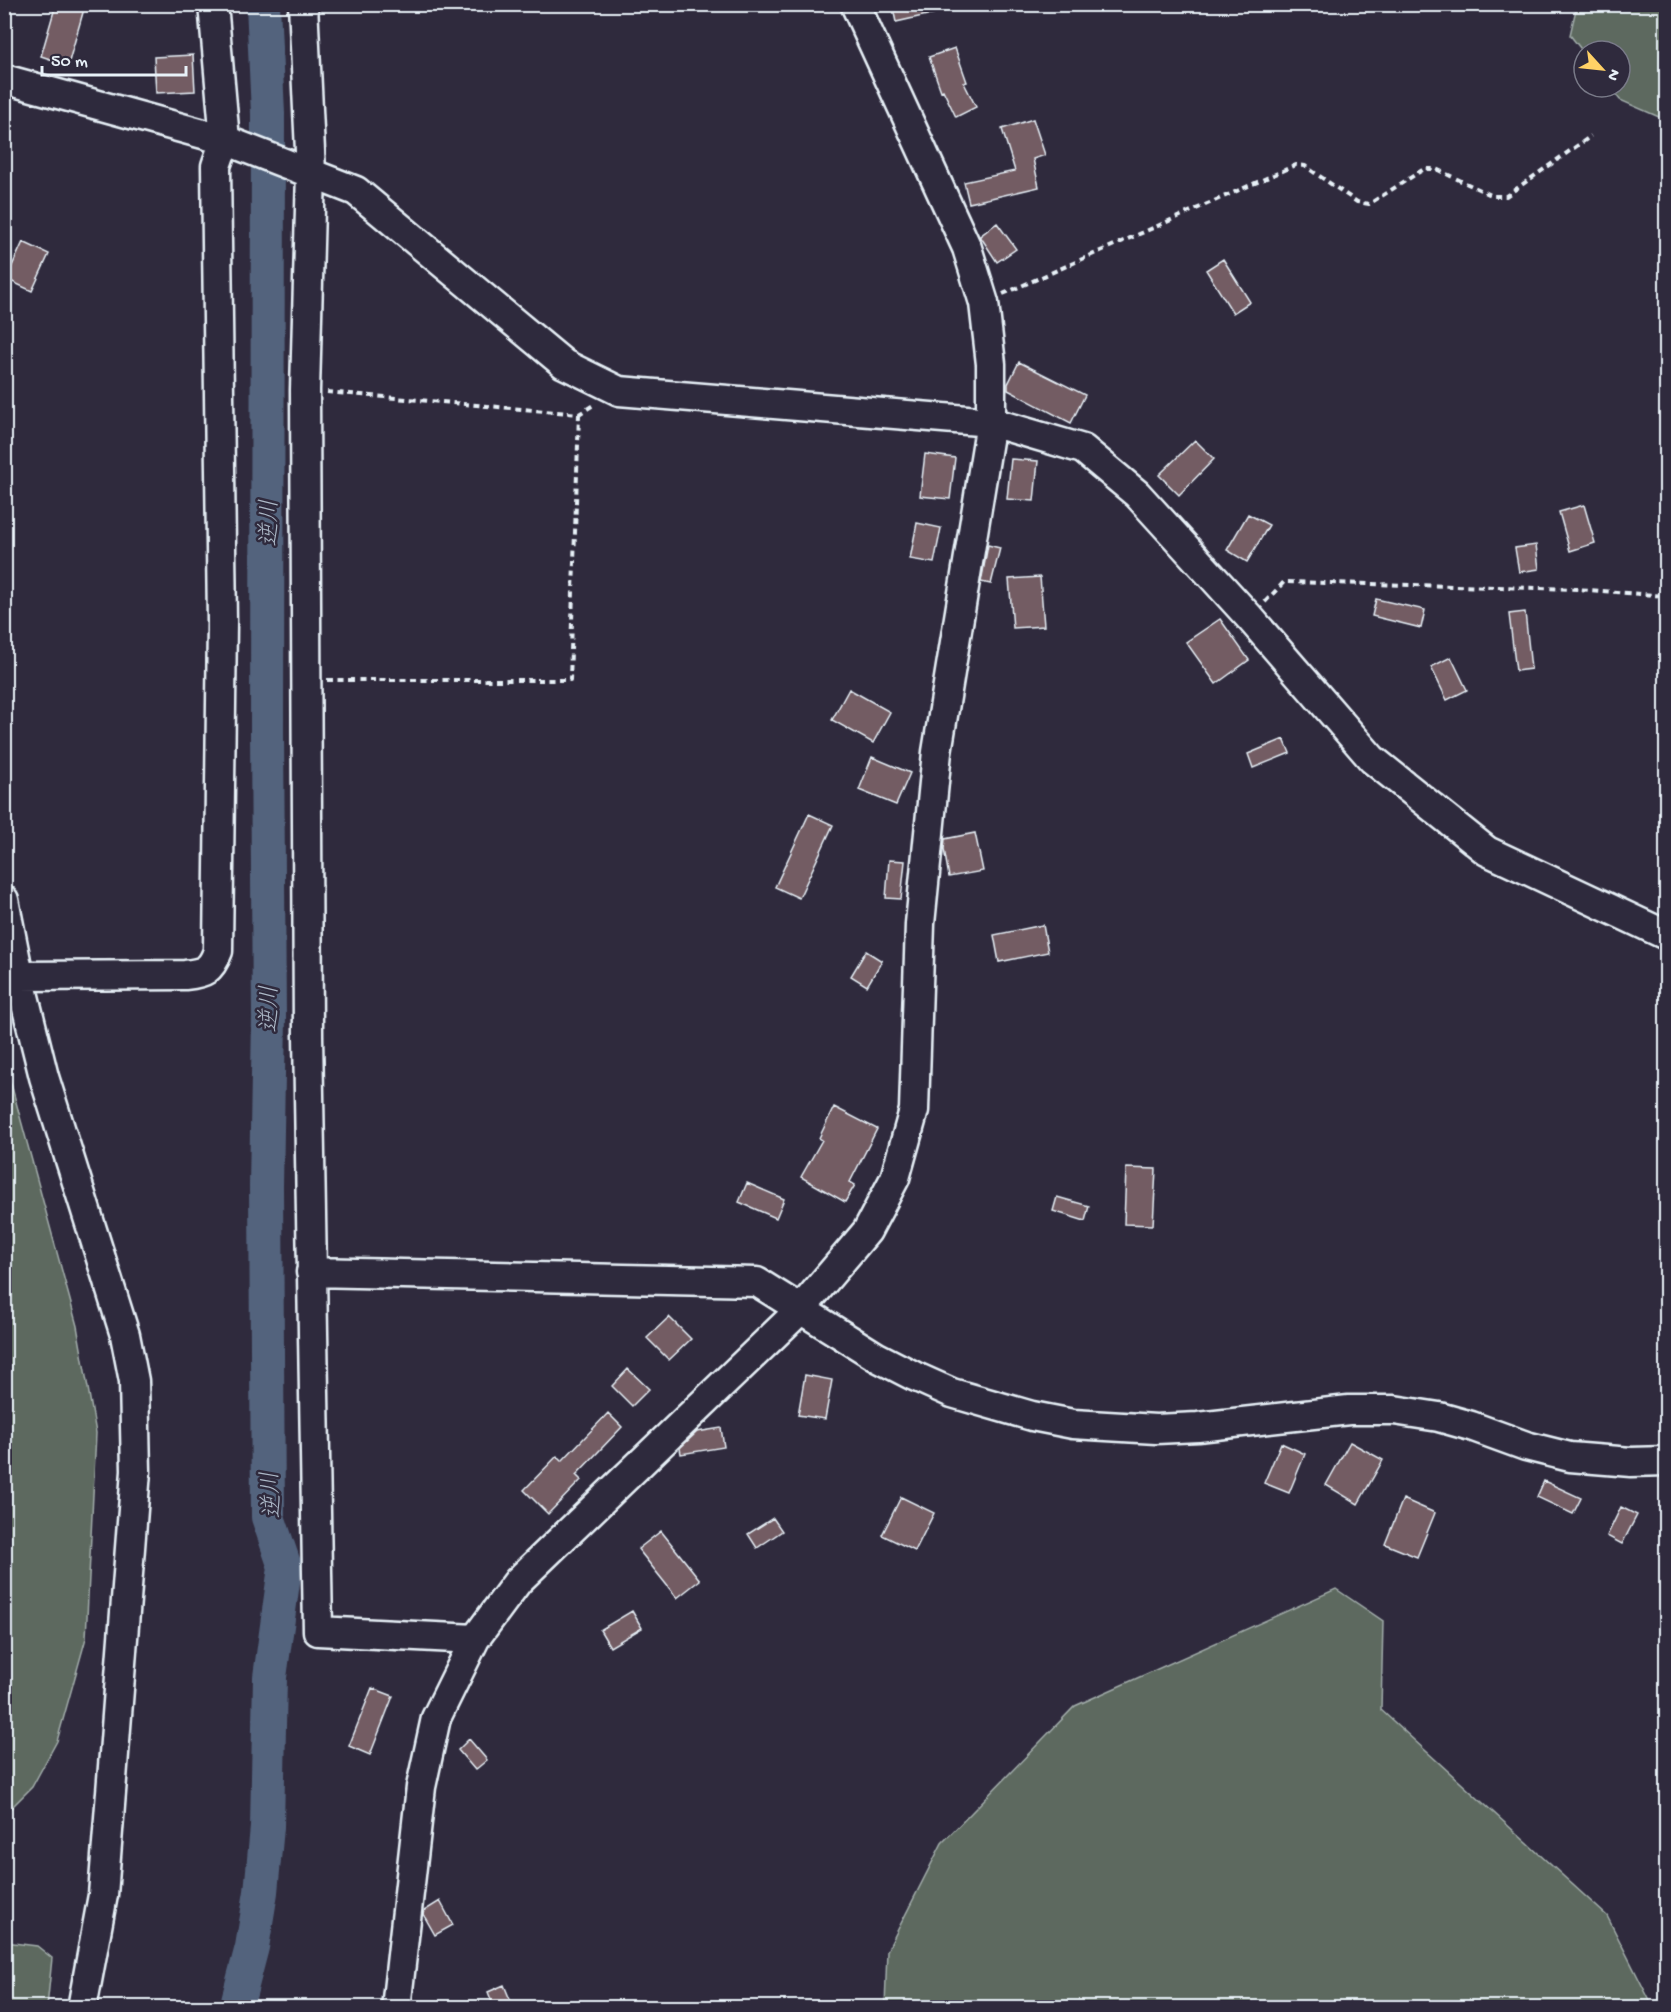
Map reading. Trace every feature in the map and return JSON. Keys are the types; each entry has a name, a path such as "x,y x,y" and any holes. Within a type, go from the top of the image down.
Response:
{"street":[{"path":"19,976 185,975 200,973 213,965 218,951 222,622 216,166 225,140 213,4"},
{"path":"303,4 311,172 306,390 307,680 311,1272 318,1631 475,1639"},
{"path":"396,2007 421,1787 436,1718 475,1639 518,1581 800,1310 867,1231 895,1178 914,1110 920,924 937,752 991,422 991,364 984,303 967,248 855,4"},
{"path":"4,79 225,140 356,191 564,364 619,391 991,422 1083,449 1137,494 1250,618 1372,759 1487,851 1666,935"},
{"path":"4,900 19,976 44,1077 125,1335 135,1381 136,1471 103,1895 82,2007"},
{"path":"311,1272 757,1282 877,1357 914,1376 952,1393 1032,1416 1073,1424 1156,1430 1349,1410 1394,1410 1438,1417 1526,1446 1570,1457 1631,1462 1666,1461"}],"path":[{"path":"984,303 1296,165 1305,166 1357,202 1369,204 1424,169 1436,169 1493,196 1506,196 1591,136"},
{"path":"306,390 579,414 570,680 307,680"},
{"path":"1250,618 1284,582 1577,590 1666,596"}],"green space":[{"path":"1577,5 1666,5 1666,120 1619,99 1632,99 1632,39 1573,39 1570,35"},
{"path":"4,1058 77,1326 96,1433 86,1638 57,1741 32,1787 5,1814"},
{"path":"1336,1589 1383,1621 1381,1710 1607,1916 1653,2007 885,2007 887,1951 942,1843 1075,1706"},
{"path":"5,1942 37,1946 52,1958 47,2007 5,2007"}],"building":[{"path":"56,4 69,4 84,9 68,65 41,56"},
{"path":"892,4 944,4 945,11 896,22"},
{"path":"955,48 967,82 964,83 976,107 956,117 943,90 941,91 929,57"},
{"path":"193,55 195,91 156,93 154,57"},
{"path":"1033,119 1045,155 1033,159 1039,187 969,203 964,182 1015,171 1002,129"},
{"path":"997,223 1016,249 997,262 980,236"},
{"path":"23,242 49,254 32,291 6,279"},
{"path":"1223,259 1250,302 1233,313 1206,270"},
{"path":"1019,362 1085,395 1071,423 1008,390 1008,384"},
{"path":"1195,440 1214,459 1179,495 1159,475"},
{"path":"925,454 955,458 950,499 920,496"},
{"path":"1011,459 1038,461 1034,501 1007,499"},
{"path":"1584,505 1595,543 1570,551 1559,512"},
{"path":"1248,514 1269,525 1247,562 1227,550"},
{"path":"917,523 941,528 934,563 910,559"},
{"path":"988,545 1000,548 991,584 981,582"},
{"path":"1536,545 1539,569 1519,572 1515,548"},
{"path":"1040,577 1044,626 1013,628 1009,579"},
{"path":"1376,599 1425,610 1421,628 1372,616"},
{"path":"1525,612 1531,669 1516,671 1509,614"},
{"path":"1220,619 1249,660 1216,684 1186,642"},
{"path":"1451,657 1467,690 1447,700 1431,667"},
{"path":"849,689 890,712 873,743 832,720"},
{"path":"1284,739 1290,753 1253,768 1248,754"},
{"path":"872,757 910,773 896,805 859,790"},
{"path":"809,814 833,825 799,898 775,887"},
{"path":"975,833 983,871 949,877 944,849 945,839"},
{"path":"889,860 905,861 901,899 886,898"},
{"path":"1043,925 1048,952 999,962 994,935"},
{"path":"866,951 882,961 867,986 851,976"},
{"path":"834,1107 877,1129 850,1182 855,1185 845,1202 801,1177 822,1140 819,1138"},
{"path":"1126,1168 1156,1169 1153,1225 1124,1224"},
{"path":"747,1183 784,1199 776,1218 739,1202"},
{"path":"1057,1197 1089,1206 1085,1221 1053,1211"},
{"path":"669,1317 691,1339 669,1360 647,1338"},
{"path":"628,1369 649,1389 632,1406 612,1386"},
{"path":"805,1375 832,1380 825,1419 798,1415"},
{"path":"608,1413 622,1427 576,1475 581,1480 548,1514 524,1490 557,1456 562,1461"},
{"path":"721,1428 724,1447 681,1454 680,1448 697,1432"},
{"path":"1350,1442 1383,1460 1358,1504 1326,1485"},
{"path":"1281,1443 1305,1454 1289,1493 1264,1483"},
{"path":"1544,1481 1581,1498 1573,1514 1537,1497"},
{"path":"901,1497 934,1513 915,1551 882,1535"},
{"path":"1403,1499 1435,1513 1417,1557 1385,1544"},
{"path":"1621,1507 1637,1515 1622,1544 1607,1536"},
{"path":"773,1518 782,1531 757,1548 748,1534"},
{"path":"661,1531 700,1580 677,1598 638,1549"},
{"path":"632,1611 642,1628 610,1647 600,1630"},
{"path":"372,1688 393,1696 370,1755 349,1746"},
{"path":"469,1739 487,1760 475,1770 458,1750"},
{"path":"440,1901 453,1925 435,1935 423,1914"},
{"path":"504,1985 513,2007 494,2007 488,1992"}],"waterway":[{"name":"逆川","path":"236,2008 252,1947 261,1892 267,1827 270,1677 285,1567 268,1517 266,1186 269,1018 268,114 263,4"}]}
